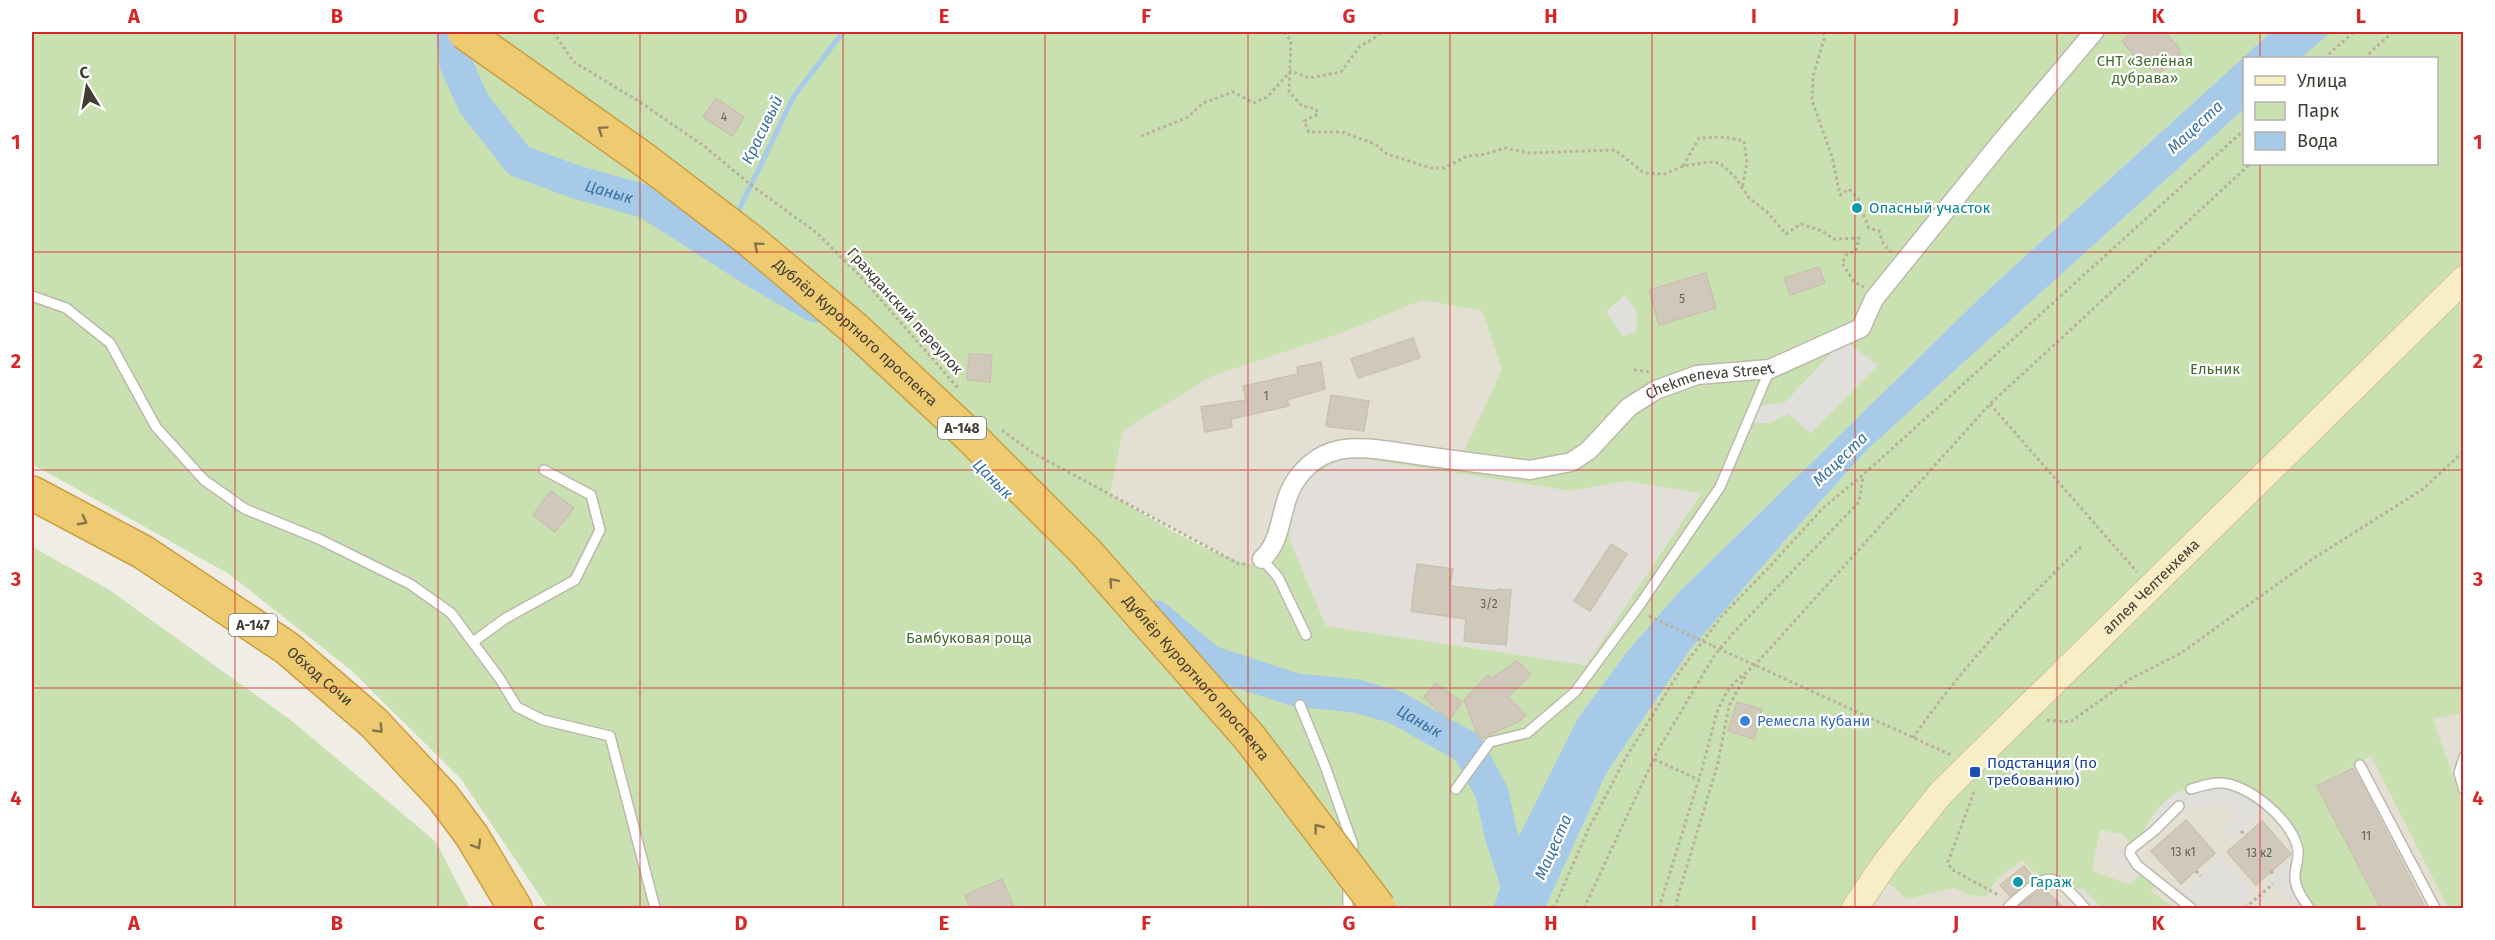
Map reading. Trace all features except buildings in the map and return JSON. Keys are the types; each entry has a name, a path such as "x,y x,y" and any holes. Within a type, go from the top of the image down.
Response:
{"highway":[{"name":"Дублёр Курортного проспекта","path":"464,32 646,161 751,241 854,328 970,436 1086,552 1250,738 1379,909"},
{"name":"Обход Сочи","path":"32,493 143,552 287,648 374,723 443,797 472,836 515,909"}],"main road":[{"name":"аллея Челтенхема","path":"1855,909 1886,862 1941,793 2463,279"}],"street":[{"name":"Chekmeneva Street","path":"1262,558 1273,545 1286,496 1296,480 1309,465 1337,450 1377,450 1530,470 1550,467 1571,462 1588,451 1629,407 1656,390 1697,375 1770,369 1861,328 1874,299 2094,32"}],"lane":[{"path":"32,296 66,308 110,343 156,427 204,480 245,509 319,539 410,584 451,613 517,707 543,720 610,736 655,909"},
{"path":"1456,789 1490,742 1527,733 1575,692 1641,603 1720,487 1770,369"},
{"path":"473,642 506,618 576,580 600,530 591,495 544,470"},
{"path":"1262,558 1278,577 1306,635"},
{"path":"1300,705 1353,845 1347,893 1348,909"},
{"path":"2463,757 2459,773 2463,790"},
{"path":"2360,765 2435,909"},
{"path":"2191,789 2220,782 2253,794 2276,812 2294,834 2298,852 2295,879 2308,909"},
{"path":"2179,806 2154,831 2131,849 2130,854 2137,865 2190,909"},
{"path":"2008,909 2040,880 2050,879 2068,889 2085,909"}],"path":[{"name":"Гражданский переулок","path":"553,32 574,62 640,102 704,146 750,185 817,233 860,276 960,390"},
{"path":"1284,32 1291,41 1289,92 1302,106 1316,109 1318,114 1304,121 1309,132 1342,132 1375,144 1387,154 1431,168 1444,168 1467,156 1481,155 1506,148 1528,153 1615,150 1644,173 1665,174 1683,166 1708,162 1720,163 1786,234 1801,224 1822,231 1834,239 1860,238 1856,251 1847,254 1842,263 1854,282 1863,286 1874,299"},
{"path":"1291,71 1309,78 1341,72 1360,46 1381,32"},
{"path":"1823,32 1824,39 1813,77 1812,100 1832,157 1840,195 1849,189 1862,202 1869,228 1879,231 1883,243 1903,264"},
{"path":"2325,57 2354,32"},
{"path":"2365,57 2393,32"},
{"path":"1141,136 1188,117 1203,104 1233,92 1254,103 1267,97 1291,71"},
{"path":"1554,909 1588,830 1619,769 1680,671 1722,616 1823,508 1864,474 2243,131"},
{"path":"1683,166 1699,138 1724,137 1744,141 1748,162 1742,189"},
{"path":"1659,909 1699,780 1717,712 1726,693 1756,664 1990,404 2249,165"},
{"path":"1990,404 2142,578"},
{"path":"999,428 1033,453 1239,564 1251,564 1262,558"},
{"path":"2070,722 2132,678 2181,653 2311,560 2423,489 2463,451"},
{"path":"1584,909 1654,758 1720,649 1859,502 1864,474"},
{"path":"1913,738 1941,697 2030,595 2083,545"},
{"path":"1649,616 1944,752"},
{"path":"1677,909 1677,899 1718,763 1729,706 1748,671"},
{"path":"1654,758 1699,780"},
{"path":"1976,787 1948,862 1951,869 2002,898"},
{"path":"2241,831 2245,835"},
{"path":"2196,871 2201,876"},
{"path":"2245,909 2273,884"}],"shaded area":[{"path":"1625,295 1637,313 1636,331 1623,336 1606,312"},
{"path":"1422,300 1482,311 1502,369 1460,461 1337,450 1268,553 1251,564 1230,559 1110,494 1123,431 1212,376 1339,334"},
{"path":"1844,340 1878,365 1811,433 1788,414 1769,423 1746,423 1752,407 1785,402"},
{"path":"1345,456 1571,491 1625,481 1701,492 1586,665 1326,626 1290,540 1289,513 1300,483"},
{"path":"2463,713 2463,804 2433,719"},
{"path":"2463,736 2464,782 2456,773 2453,761 2459,738"},
{"path":"2372,756 2448,908 2381,908 2317,786"},
{"path":"2220,782 2267,806 2230,841 2220,831 2234,819 2234,808 2221,801 2188,808 2183,803 2154,831 2151,819 2158,808 2176,793"},
{"path":"2176,793 2253,794 2293,834 2309,908 2140,908 2145,872 2129,884 2092,871 2100,830 2122,834 2133,847 2158,808"},
{"path":"2110,849 2131,849 2133,859 2116,875 2114,871 2122,863 2108,855"},
{"path":"2298,852 2295,879 2307,906 2282,894 2269,880"},
{"path":"2222,857 2255,896 2240,908 2191,908 2178,897"},
{"path":"2022,859 2084,889 2101,908 1855,908 1878,874 1907,899 1955,888 1968,895 1997,879"},
{"path":"2068,889 2084,889 2101,908 2085,908"}],"green space":[{"path":"32,32 2271,32 1988,290 1677,594 1626,653 1578,718 1516,842 1493,908 548,908 461,779 352,671 229,574 32,464","holes":["1625,295 1637,313 1636,331 1623,336 1607,312","1422,300 1482,311 1502,369 1460,460 1377,450 1337,450 1322,456 1309,465 1296,480 1286,496 1268,553 1251,564 1197,544 1110,494 1123,431 1212,376 1339,334","1345,456 1571,491 1625,481 1701,493 1586,665 1326,626 1290,540 1289,513 1300,483"]},
{"name":"Ельник","path":"2331,32 2463,32 2464,713 2433,719 2463,804 2463,908 2448,908 2371,756 2318,786 2381,908 2309,908 2299,892 2298,852 2276,812 2191,789 2176,793 2158,808 2133,847 2122,834 2100,830 2092,871 2129,884 2145,872 2158,882 2151,891 2175,908 2101,908 2084,889 2064,887 2042,879 2022,860 1997,879 1986,896 1968,895 1955,888 1907,899 1878,874 1855,908 1545,908 1607,772 1690,650 1781,545 1868,449 2243,110 2243,165 2438,165 2438,57 2302,57"},
{"path":"32,547 108,589 292,721 436,842 470,908 32,908"}],"water":[{"path":"2271,32 2331,32 2302,57 2244,57"},
{"name":"Мацеста","path":"2243,58 2243,110 1868,449 1690,650 1607,772 1545,908 1493,908 1516,842 1578,718 1626,653 1677,594 1988,290"}],"waterway":[{"name":"Цанык","path":"453,32 456,64 474,104 519,161 576,182 647,202 759,274 815,306"},
{"name":"Красивый","path":"736,216 794,96 843,32"},
{"name":"Красивый","path":"720,248 726,235"},
{"name":"Цанык","path":"1156,617 1210,662 1296,690 1356,696 1395,707 1468,748 1492,793 1501,835 1525,908"}],"place":[{"name":"Опасный участок","path":"1857,208"},
{"name":"Ремесла Кубани","path":"1745,721"},
{"name":"Подстанция (по требованию)","path":"1975,772"},
{"name":"Гараж","path":"2018,882"}],"park label":[{"name":"СНТ «Зелёная дубрава»","path":"2145,70"},
{"name":"Бамбуковая роща","path":"969,638"}]}
